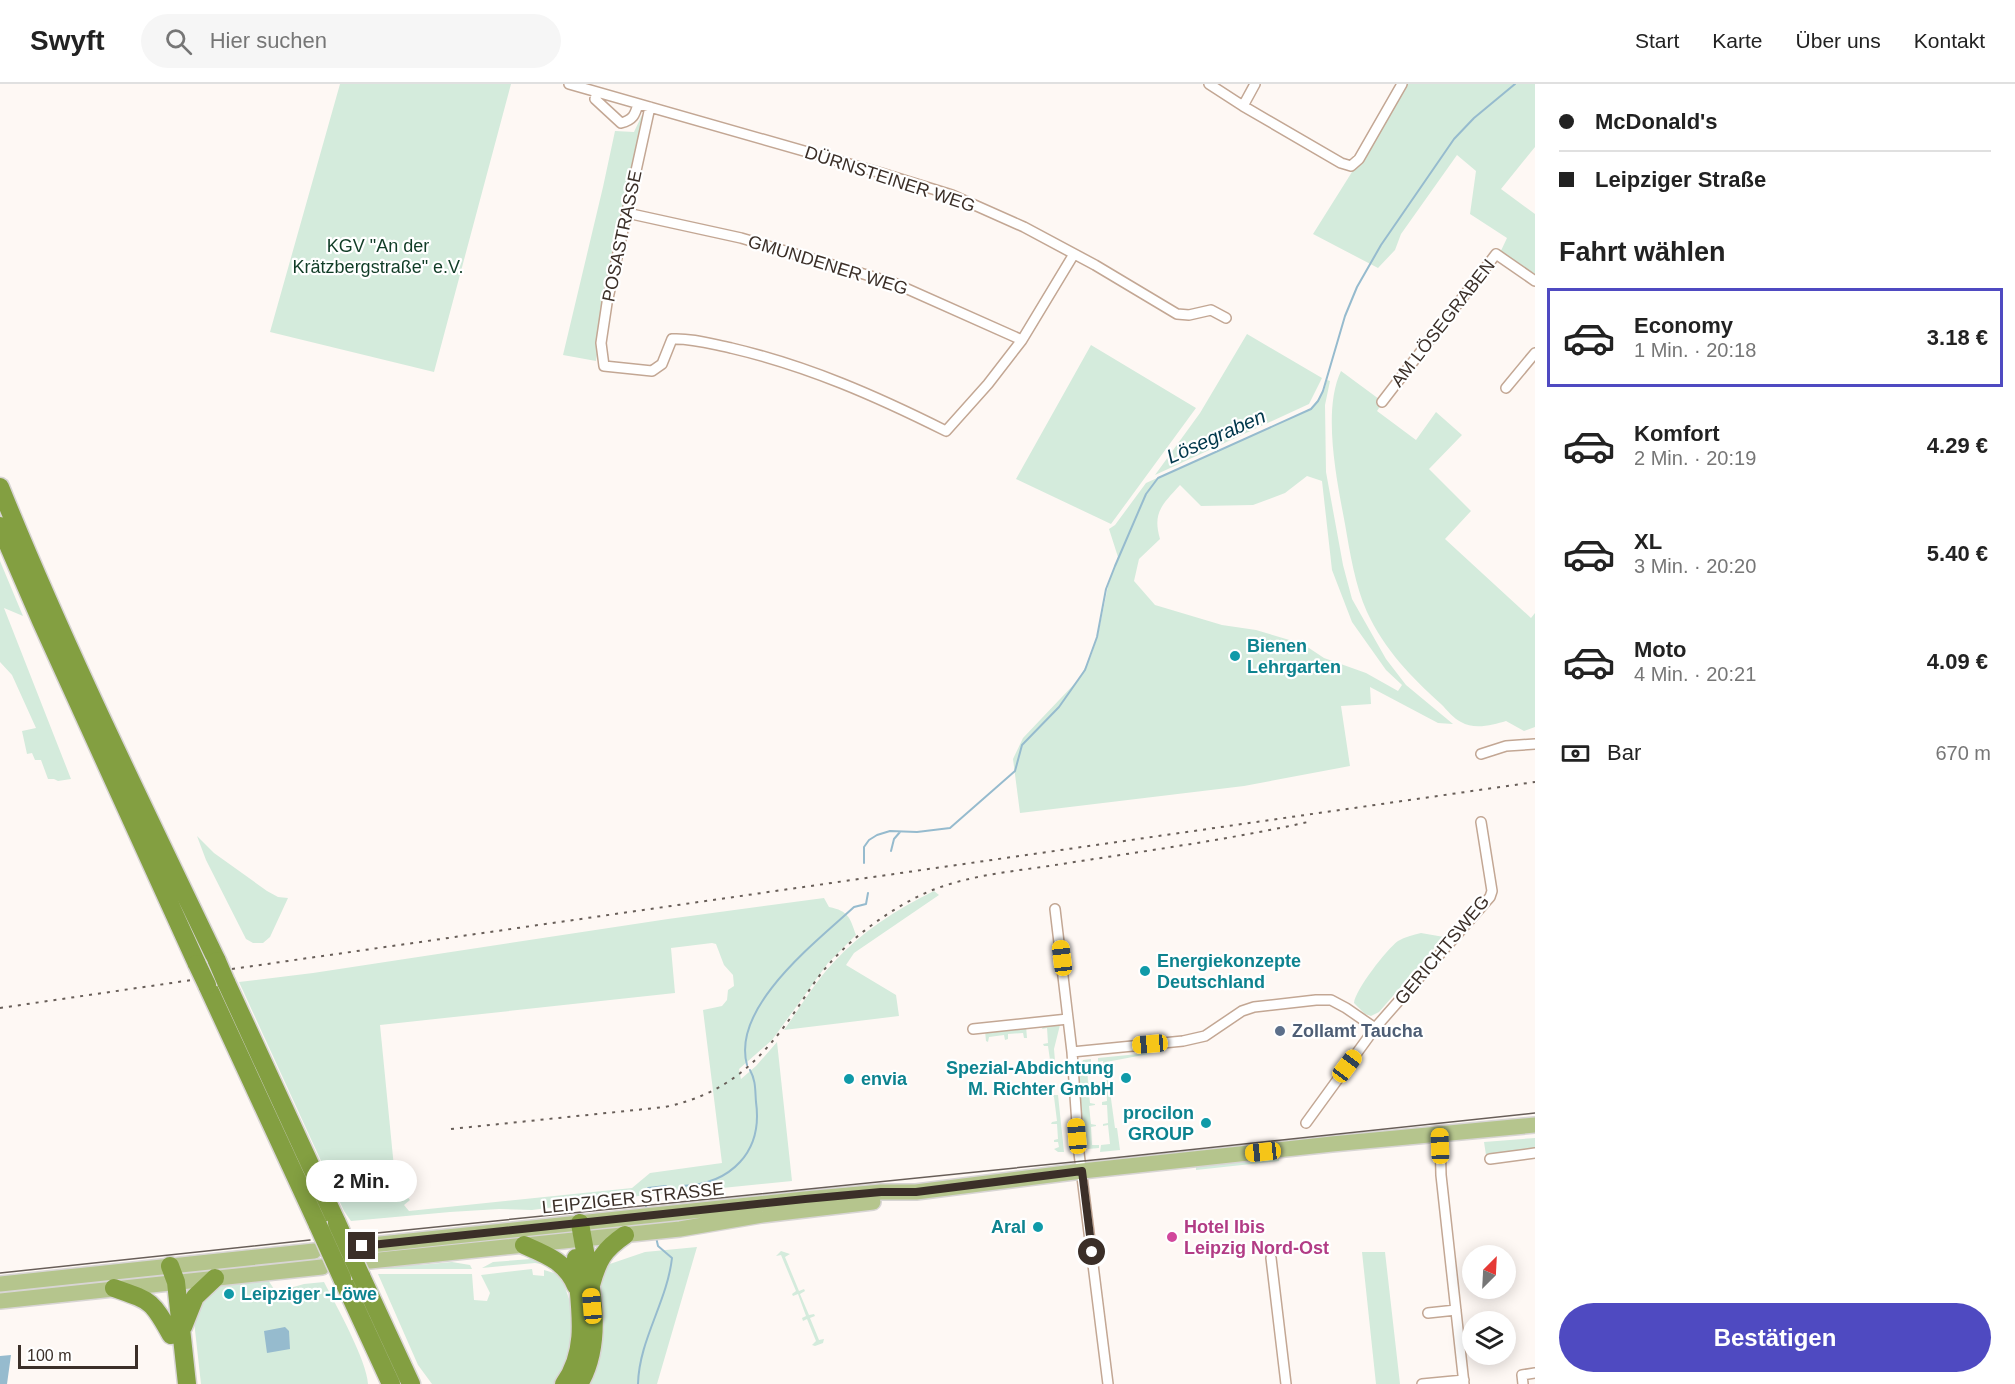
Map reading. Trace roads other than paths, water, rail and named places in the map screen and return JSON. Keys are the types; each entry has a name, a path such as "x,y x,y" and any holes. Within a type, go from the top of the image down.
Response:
{"highway":[{"path":"0,487 44,592 337,1223 366,1269 411,1384"},
{"path":"0,526 197,964 391,1384"},
{"path":"564,1384 571,1375 581,1343 584,1289 578,1231"},
{"path":"584,1289 601,1256 614,1243 634,1234"},
{"path":"524,1245 561,1263 584,1289 594,1320 593,1343 589,1362 579,1384"},
{"path":"171,1277 176,1334 175,1384"},
{"path":"176,1334 195,1297 215,1278"},
{"path":"114,1288 150,1302 176,1334 187,1384"},
{"path":"378,1384 380,1360"},
{"path":"401,1362 422,1384"}],"main road":[{"name":"LEIPZIGER STRASSE","path":"578,1231 639,1217 881,1192 908,1193 1082,1171 1535,1125"},
{"name":"LEIPZIGER STRASSE","path":"362,1246 578,1231 634,1234 696,1227 762,1215 889,1200 908,1193"},
{"path":"366,1269 524,1245 578,1231"},
{"path":"0,1301 114,1288 171,1277 198,1263 314,1251"},
{"path":"0,1284 171,1277 215,1278 322,1267"}],"street":[{"name":"DÜRNSTEINER WEG","path":"569,84 952,195 1024,227 1177,314 1189,315 1211,310 1227,318"},
{"path":"1209,84 1341,164 1351,166 1359,159 1402,84"},
{"path":"1243,106 1255,84"},
{"path":"597,92 595,99 621,123 630,121 638,104"},
{"name":"POSASTRASSE","path":"650,107 604,322 601,344 604,366 652,371 662,364 672,339 686,338 749,352 846,383 946,431 988,384 1022,340"},
{"name":"GMUNDENER WEG","path":"627,213 741,238 894,283 1022,340"},
{"path":"1022,340 1074,254"},
{"name":"AM LÖSEGRABEN","path":"1382,402 1398,386 1497,254 1535,281"},
{"path":"1506,388 1535,353"},
{"path":"1480,754 1506,746 1535,744"},
{"name":"GERICHTSWEG","path":"1306,1123 1375,1028 1490,897 1492,891 1482,822"},
{"path":"1055,909 1072,1052 1082,1171 1108,1384"},
{"path":"1072,1052 1184,1041 1205,1036 1242,1011 1254,1007 1316,1000 1331,1000 1375,1028"},
{"path":"973,1029 1068,1019"},
{"path":"1422,1384 1464,1382 1441,1175 1440,1134"},
{"path":"1490,1159 1535,1153"},
{"path":"1271,1258 1286,1384"},
{"path":"1428,1313 1456,1310"},
{"path":"1522,1379 1535,1373"}],"water":[{"path":"285,1327 289,1331 290,1349 267,1353 264,1331"},
{"path":"11,1355 7,1384 0,1384 0,1356"}],"waterway":[{"name":"Lösegraben","path":"864,863 864,847 877,835 890,831 917,832 950,828 1015,771 1022,745 1059,707 1085,670 1097,637 1106,589 1146,494 1158,478 1311,409 1323,391 1345,316 1357,287 1381,245 1454,139 1474,118 1515,84"},
{"path":"891,851 894,839 900,832"},
{"name":"Lösegraben","path":"747,1065 745,1043 752,1021 764,999 780,977 819,938 854,907 866,904 868,893"},
{"name":"Lösegraben","path":"682,1186 700,1184 729,1172 749,1150 757,1120 755,1086 750,1070"},
{"name":"Lösegraben","path":"647,1210 644,1199 648,1188 666,1186"},
{"name":"Lösegraben","path":"638,1384 643,1352 665,1290 672,1258 658,1246 656,1237"}],"tram line":[{"path":"357,1235 1535,1113"},
{"path":"0,1273 310,1240"}],"railway":[{"path":"232,969 1535,782"},
{"path":"451,1129 665,1107 707,1094 741,1073 756,1060 783,1028 825,968 848,944 891,912 930,891 967,879 1216,840 1308,822"},
{"path":"0,1008 192,980"}],"place":[{"name":"Bienen Lehrgarten","path":"1235,656"},
{"name":"Energiekonzepte Deutschland","path":"1145,971"},
{"name":"Zollamt Taucha","path":"1280,1031"},
{"name":"Spezial-Abdichtung M. Richter GmbH","path":"1126,1078"},
{"name":"envia","path":"849,1079"},
{"name":"procilon GROUP","path":"1206,1123"},
{"name":"Aral","path":"1038,1227"},
{"name":"Hotel Ibis Leipzig Nord-Ost","path":"1172,1237"},
{"name":"Leipziger -Löwe","path":"229,1294"}],"park label":[{"name":"KGV \"An der Krätzbergstraße\" e.V.","path":"378,256"}]}
